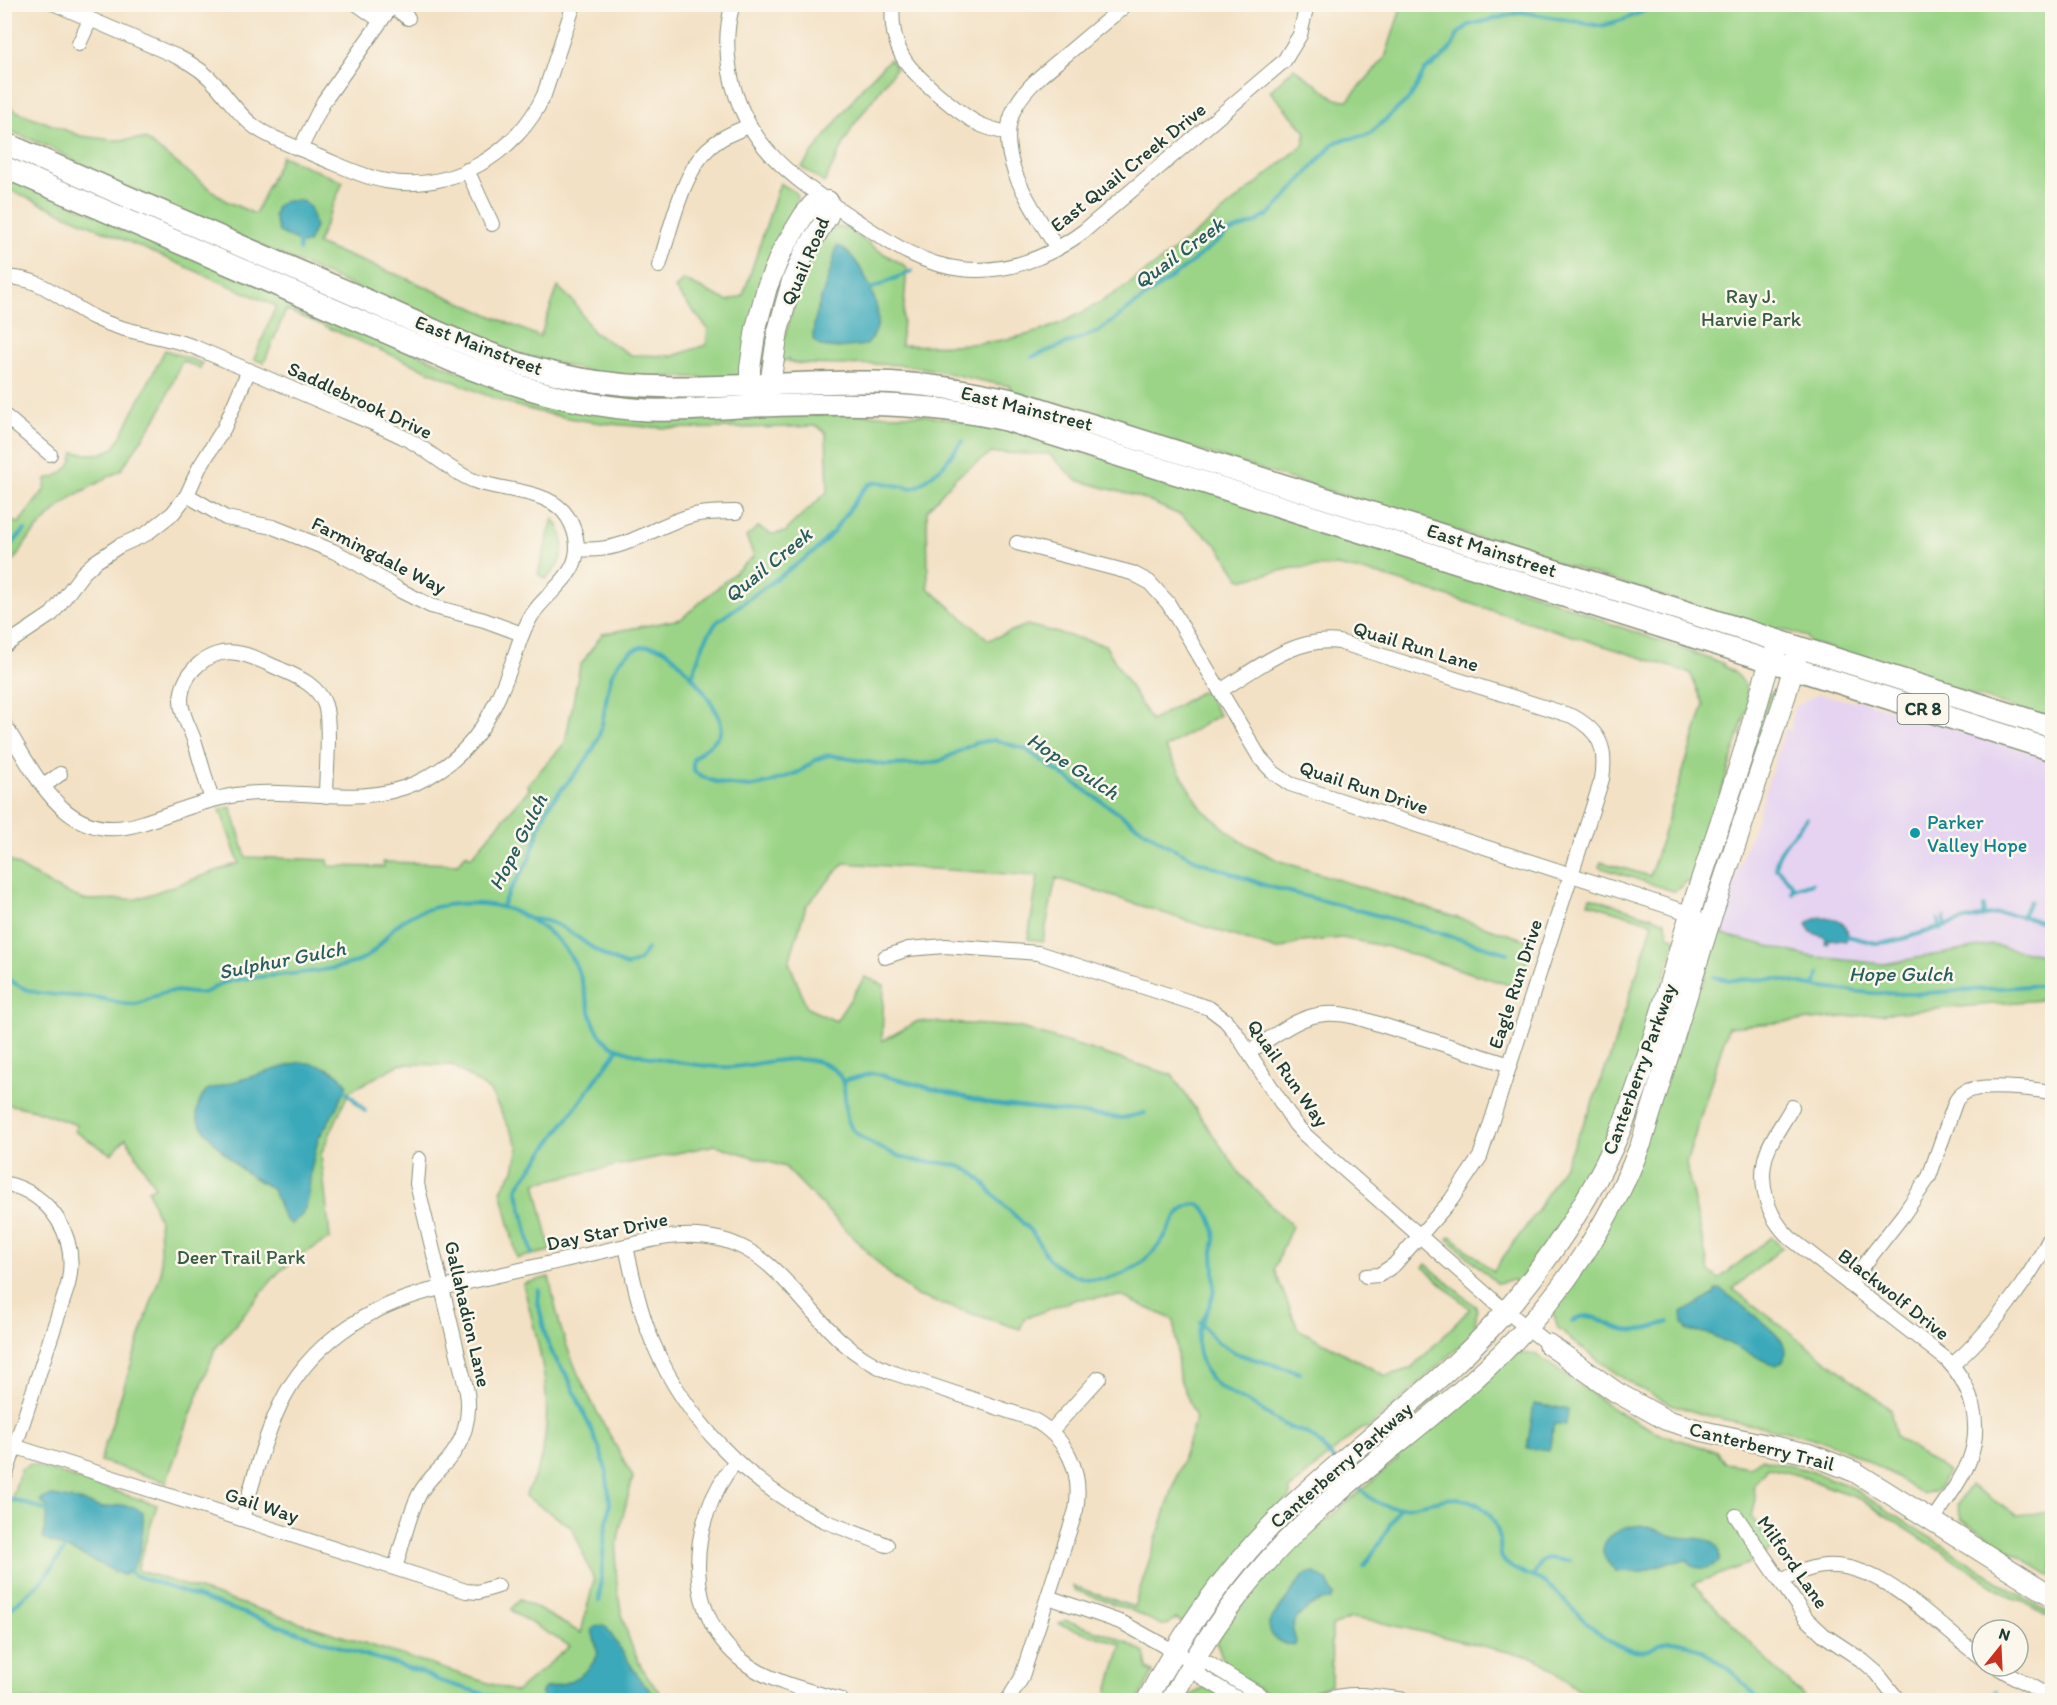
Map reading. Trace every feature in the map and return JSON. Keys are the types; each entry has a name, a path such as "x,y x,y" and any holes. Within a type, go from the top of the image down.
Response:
{"main road":[{"name":"East Mainstreet","path":"4,143 439,332 520,364 573,378 627,386 696,388 851,382 905,383 958,389 1016,401 2052,727"},
{"name":"East Mainstreet","path":"4,167 447,359 510,384 569,400 623,408 663,410 894,404 955,410 1013,422 2052,750"}],"street":[{"path":"56,4 196,66 212,80 250,123 265,134 358,173 388,182 426,182 445,178 467,170 509,144 520,133 544,95 574,4"},
{"path":"357,4 381,21"},
{"name":"East Quail Creek Drive","path":"733,4 727,40 729,66 736,99 760,144 784,169 894,246 939,265 970,270 1027,262 1057,249 1084,231 1277,68 1296,43 1307,4"},
{"path":"893,4 893,30 902,55 910,67 972,120 988,128 1008,133"},
{"path":"1057,249 1016,174 1009,147 1010,120 1017,103 1032,82 1120,10 1124,4"},
{"path":"300,149 324,102 392,5 408,18"},
{"path":"79,44 90,20"},
{"path":"659,266 684,189 695,163 714,144 749,126"},
{"path":"467,170 492,224"},
{"name":"Quail Road","path":"760,385 789,291 800,262 828,216 828,201"},
{"name":"Saddlebrook Drive","path":"4,278 16,277 30,280 102,321 132,332 179,341 249,370 405,438 469,478 550,501 559,507 568,518 577,549"},
{"path":"4,646 52,614 88,567 108,552 155,528 173,513 187,495 199,468 224,428 249,370"},
{"path":"759,406 760,385"},
{"path":"4,415 50,453"},
{"name":"Farmingdale Way","path":"187,495 226,518 273,527 320,545 431,606 484,620 522,634"},
{"path":"4,724 51,797 71,816 93,826 107,829 138,825 212,800 240,795 259,793 368,796 405,787 431,775 460,754 479,734 493,711 531,616 541,602 569,575 576,560 577,549 600,550 617,547 693,515 736,512"},
{"name":"Quail Run Drive","path":"1017,543 1121,570 1149,582 1168,603 1264,763 1290,784 1690,913"},
{"name":"Quail Run Lane","path":"1220,691 1294,648 1312,642 1330,641 1350,645 1572,716 1606,736"},
{"name":"Canterberry Parkway","path":"1147,1701 1174,1652 1229,1573 1275,1522 1316,1483 1455,1365 1536,1275 1571,1223 1599,1175 1615,1141 1644,1065 1690,913 1742,757 1770,661 1790,644"},
{"name":"Canterberry Parkway","path":"1171,1701 1212,1632 1244,1589 1282,1545 1333,1498 1453,1399 1527,1327 1586,1249 1626,1179 1645,1133 1683,1006 1794,668 1790,644"},
{"path":"212,800 198,751 183,713 182,693 189,675 198,664 211,656 231,652 250,656 301,679 320,695 327,713 326,796"},
{"name":"Eagle Run Drive","path":"1366,1276 1375,1276 1389,1269 1420,1237 1461,1186 1480,1157 1602,778 1606,736"},
{"path":"44,786 60,774"},
{"path":"1683,1006 1679,987 1698,922 1696,916 1690,913"},
{"name":"Quail Run Way","path":"885,957 908,949 945,946 1029,951 1205,1006 1230,1024 1295,1124 1305,1135 1506,1311"},
{"path":"1249,1052 1299,1020 1331,1013 1356,1017 1510,1065"},
{"path":"1849,1284 1903,1215 1929,1177 1958,1089 1996,1088 2052,1092"},
{"name":"Blackwolf Drive","path":"1792,1107 1770,1145 1765,1159 1764,1184 1769,1209 1785,1234 1952,1365 1968,1392 1974,1416 1975,1436 1971,1453 1964,1472 1933,1520"},
{"name":"Gallahadion Lane","path":"395,1568 418,1497 459,1445 467,1415 467,1392 417,1184 419,1159"},
{"path":"4,1183 29,1191 52,1210 66,1235 71,1262 68,1285 10,1445 4,1480"},
{"path":"1952,1365 1974,1346 2028,1276 2052,1234"},
{"name":"Day Star Drive","path":"242,1519 276,1415 287,1392 312,1358 342,1331 366,1315 394,1302 442,1288 626,1246 682,1235 714,1238 739,1246 771,1266 840,1341 870,1363 888,1371 1019,1413 1051,1431 1070,1455 1075,1467 1078,1490 1074,1517 1021,1679 1008,1701"},
{"path":"626,1246 643,1316 664,1367 690,1409 736,1461 761,1482 800,1508 887,1545"},
{"name":"Canterberry Trail","path":"1506,1311 1616,1392 1655,1414 1676,1424 1702,1431 1810,1454 1834,1462 1862,1476 2052,1596"},
{"path":"1051,1431 1099,1378"},
{"name":"Gail Way","path":"10,1445 465,1591 478,1592 498,1586"},
{"path":"736,1461 714,1492 699,1551 699,1581 709,1618 727,1646 752,1667 774,1678 841,1701"},
{"name":"Milford Lane","path":"1736,1516 1813,1625 1868,1665 1885,1682 1898,1701"},
{"path":"1781,1581 1803,1571 1824,1566 1841,1567 1863,1574 1886,1584 1913,1601 1970,1648"},
{"path":"1048,1597 1123,1623 1193,1662 1208,1663 1268,1701"},
{"path":"1193,1662 1200,1676 1240,1701"},
{"path":"2016,1678 2052,1698"},
{"path":"1325,1701 1342,1695 1359,1694 1404,1701"}],"shaded area":[{"path":"1818,694 1854,702 1856,699 2052,758 2052,957 1992,945 1883,964 1808,956 1717,933 1724,915 1723,908 1758,815 1785,729 1792,731 1791,721 1795,707"}],"green space":[{"name":"Ray J. Harvie Park","path":"1402,5 2052,5 2052,720 1809,642 1807,637 1779,628 1775,631 1010,391 1010,386 901,365 817,365 789,362 788,359 783,362 780,353 804,268 832,224 836,228 845,227 907,267 901,345 939,346 998,341 1054,326 1095,305 1169,255 1303,145 1306,132 1270,91 1294,68 1336,99 1348,100 1385,58"},
{"path":"890,59 896,68 853,126 824,183 802,167 864,85"},
{"path":"4,101 16,111 81,136 113,140 145,139 226,201 255,214 282,156 343,182 317,244 403,277 540,337 558,287 574,302 593,332 631,355 673,356 706,345 708,329 675,289 683,280 728,301 743,296 780,183 796,193 798,201 740,375 736,378 608,376 501,350 123,187 49,147 5,129"},
{"name":"Deer Trail Park","path":"5,175 488,384 778,414 924,415 1022,432 1545,597 1724,664 1723,666 1735,673 1743,682 1747,694 1747,708 1694,883 1687,881 1673,891 1599,867 1601,862 1650,876 1704,705 1690,673 1380,575 1337,566 1293,568 1241,580 1218,546 1182,516 1139,497 1076,480 1049,454 991,453 956,477 927,510 928,588 989,640 1027,625 1105,645 1151,721 1204,690 1219,715 1165,748 1202,809 1240,841 1280,861 1533,942 1519,988 1388,947 1342,938 1302,942 1277,950 1056,878 1043,941 1028,939 1038,876 844,863 806,906 789,962 807,1008 836,1021 865,977 884,985 882,1041 918,1021 1018,1027 1172,1075 1240,1174 1292,1226 1274,1269 1298,1329 1386,1376 1412,1368 1470,1309 1423,1267 1426,1264 1476,1307 1475,1323 1479,1329 1369,1428 1364,1428 1354,1434 1289,1490 1291,1496 1183,1623 1176,1619 1167,1625 1161,1625 1133,1611 1074,1590 1073,1586 1134,1607 1196,1418 1179,1377 1174,1320 1121,1296 1077,1299 1025,1318 1020,1329 917,1296 886,1271 785,1167 715,1145 535,1183 551,1251 517,1258 501,1190 514,1170 519,1147 490,1091 452,1065 400,1064 350,1091 346,1098 321,1154 330,1238 295,1259 277,1274 215,1349 166,1482 100,1461 161,1272 159,1221 148,1190 155,1187 126,1138 111,1154 74,1131 77,1125 31,1109 5,1104 4,853 10,861 54,887 84,900 137,899 239,863 220,809 231,807 246,857 328,860 329,866 384,867 383,862 458,864 466,854 471,857 530,788 527,785 565,743 580,666 602,634 681,619 754,556 746,537 758,527 771,534 786,532 828,491 826,433 817,426 709,429 638,426 567,418 531,410 480,392 286,310 264,363 254,359 276,306 5,188"},
{"path":"816,215 818,217 765,366 761,365 759,361 765,319 793,242"},
{"path":"165,350 202,363 200,368 182,361 160,412 121,470 74,496 56,510 29,538 15,559 5,567 5,520 19,523 45,489 46,479 65,470 71,463 74,452 95,454 115,447"},
{"path":"553,518 561,534 563,550 557,565 546,579 538,574"},
{"path":"1774,691 1777,693 1720,869 1738,792 1769,694"},
{"path":"1590,897 1665,921 1669,936 1676,939 1620,1111 1601,1155 1568,1211 1519,1283 1513,1280 1497,1283 1448,1239 1451,1236 1493,1271 1536,1213 1565,1163 1589,1112 1611,1054 1653,923 1588,903"},
{"path":"1717,933 1808,956 1883,964 1992,945 2052,957 2052,999 1728,1027 1686,1164 1709,1271 1719,1279 1771,1237 1782,1248 1733,1289 1890,1409 1896,1437 1948,1472 1937,1490 1922,1494 1868,1461 1824,1442 1702,1414 1667,1402 1640,1389 1614,1372 1558,1328 1552,1309 1583,1267 1698,986 1702,986"},
{"path":"549,1277 561,1328 580,1378 633,1477 617,1545 618,1596 628,1637 639,1663 666,1700 5,1700 5,1519 21,1469 31,1464 157,1505 137,1570 516,1692 570,1646 511,1609 520,1599 581,1633 594,1580 572,1527 525,1496 540,1462 547,1417 544,1372 523,1284"},
{"path":"1496,1336 1484,1349 1201,1632 1266,1540"},
{"path":"1512,1353 1535,1354 1618,1412 1662,1435 1716,1451 1725,1463 1750,1467 1761,1459 1808,1470 1849,1486 2052,1615 2052,1620 2024,1602 2016,1600 1862,1500 1801,1476 1767,1467 1753,1486 1756,1499 1752,1517 1773,1548 1753,1562 1693,1584 1806,1700 1591,1700 1544,1663 1534,1658 1383,1623 1351,1618 1332,1626 1331,1685 1299,1700 1275,1700 1221,1664 1223,1660 1215,1642 1245,1600 1314,1523 1318,1527 1398,1459 1395,1455"},
{"path":"1970,1485 2016,1515 2052,1512 2052,1577 1961,1519 1958,1504"},
{"path":"1065,1620 1117,1638 1145,1653 1147,1669 1153,1672 1138,1700 1105,1700 1122,1645 1059,1624"},
{"path":"1207,1687 1230,1700 1179,1700 1183,1694 1188,1696"}],"water":[{"path":"284,201 302,201 310,207 315,227 308,243 302,244 279,232 274,216 277,206"},
{"path":"838,246 853,258 860,268 875,300 877,327 873,337 866,345 837,348 820,346 813,339 816,315"},
{"path":"1821,917 1832,918 1845,926 1848,935 1846,941 1829,939 1828,944 1825,943 1826,938 1811,932 1807,926 1808,922"},
{"path":"300,1062 326,1068 337,1074 347,1084 335,1111 318,1139 311,1170 308,1200 302,1215 291,1224 281,1213 271,1189 239,1167 226,1154 201,1125 197,1112 200,1100 207,1090"},
{"path":"1721,1289 1779,1337 1785,1348 1783,1362 1776,1365 1771,1364 1710,1334 1687,1330 1683,1323 1682,1313"},
{"path":"1534,1404 1568,1409 1566,1425 1554,1424 1549,1451 1527,1448"},
{"path":"53,1496 102,1508 121,1505 134,1507 143,1513 140,1548 128,1572 122,1575 43,1539 48,1508 40,1501"},
{"path":"1642,1525 1674,1536 1712,1542 1719,1553 1719,1562 1706,1568 1698,1568 1687,1560 1666,1563 1641,1572 1616,1571 1607,1562 1604,1546 1608,1539 1622,1529"},
{"path":"1315,1573 1327,1581 1334,1596 1331,1600 1320,1602 1302,1613 1294,1623 1296,1643 1294,1646 1284,1644 1273,1636 1269,1622 1304,1575"},
{"path":"603,1625 641,1681 660,1700 547,1700 541,1694 545,1688 569,1681 584,1673 598,1654 592,1630"}],"waterway":[{"name":"Quail Creek","path":"1032,357 1099,331 1229,232 1255,223 1268,215 1333,144 1368,135 1411,97 1425,70 1439,61 1452,47 1458,34 1469,25 1522,12 1601,26 1662,4"},
{"path":"299,239 299,250"},
{"path":"866,291 912,271"},
{"name":"Quail Creek","path":"692,677 705,641 718,621 815,551 833,532 863,490 870,484 879,482 910,488 918,486 943,466 962,441"},
{"path":"4,552 25,530"},
{"name":"Hope Gulch","path":"502,906 529,859 546,810 594,748 613,671 631,651 643,646 652,646 668,653 688,672 699,685 721,722 719,735 693,760 693,769 696,773 710,780 749,787 769,783 799,772 817,759 829,755 885,765 922,764 940,761 975,743 995,740 1025,749 1167,845 1201,862 1267,886 1507,953"},
{"path":"1776,869 1778,856 1782,849 1807,818"},
{"path":"1779,870 1793,886 1792,893"},
{"path":"1794,889 1812,883"},
{"path":"2021,917 2030,901"},
{"name":"Sulphur Gulch","path":"4,977 36,992 134,1004 167,992 203,993 226,982 320,971 357,962 374,951 400,923 410,916 433,908 458,904 482,904 512,911 527,917 564,947 579,973 598,1031 611,1045 652,1057 708,1066 734,1067 800,1059 822,1063 840,1076 849,1123 859,1136 884,1150 903,1157 951,1164 974,1173 1029,1229 1050,1260 1068,1272 1083,1278 1097,1279 1112,1278 1125,1273 1150,1255 1183,1210 1192,1205 1201,1206 1206,1210 1214,1226 1215,1234 1213,1294 1198,1337 1199,1354 1207,1374 1228,1392 1288,1427 1309,1435 1334,1460"},
{"path":"1983,917 1984,907"},
{"path":"1843,935 1875,943 1889,942 1979,917 2007,914 2052,924"},
{"path":"1944,918 1945,927"},
{"path":"530,919 551,922 605,956 627,966 639,961 647,949"},
{"path":"1938,920 1940,929"},
{"path":"1815,986 1819,973"},
{"name":"Hope Gulch","path":"1714,977 1729,980 1776,979 1822,988 1870,993 1913,994 2052,986"},
{"path":"532,1254 517,1188 619,1048"},
{"path":"843,1081 873,1073 992,1104 1122,1118 1145,1113"},
{"path":"342,1087 365,1111"},
{"path":"539,1290 538,1302 546,1338 554,1357 568,1377 600,1450 606,1470 610,1504 599,1601"},
{"path":"1572,1322 1585,1316 1592,1317 1626,1330 1648,1328 1669,1322"},
{"path":"1200,1322 1217,1342 1238,1354 1300,1373"},
{"name":"Sulphur Gulch","path":"1358,1486 1376,1502 1385,1506 1412,1506 1453,1498 1476,1504 1486,1511 1494,1522 1499,1535 1503,1560 1515,1570 1548,1585 1600,1635 1621,1647 1641,1651 1669,1641 1680,1642 1706,1653 1731,1671 1757,1700"},
{"path":"11,1499 51,1512"},
{"path":"1364,1566 1399,1508"},
{"path":"4,1614 43,1580 67,1546"},
{"path":"1533,1576 1546,1558 1569,1561"},
{"path":"127,1567 134,1575 355,1652 421,1672 440,1681 504,1700"},
{"path":"1993,1700 1996,1691"}],"place":[{"name":"Parker Valley Hope","path":"1915,833"}]}
